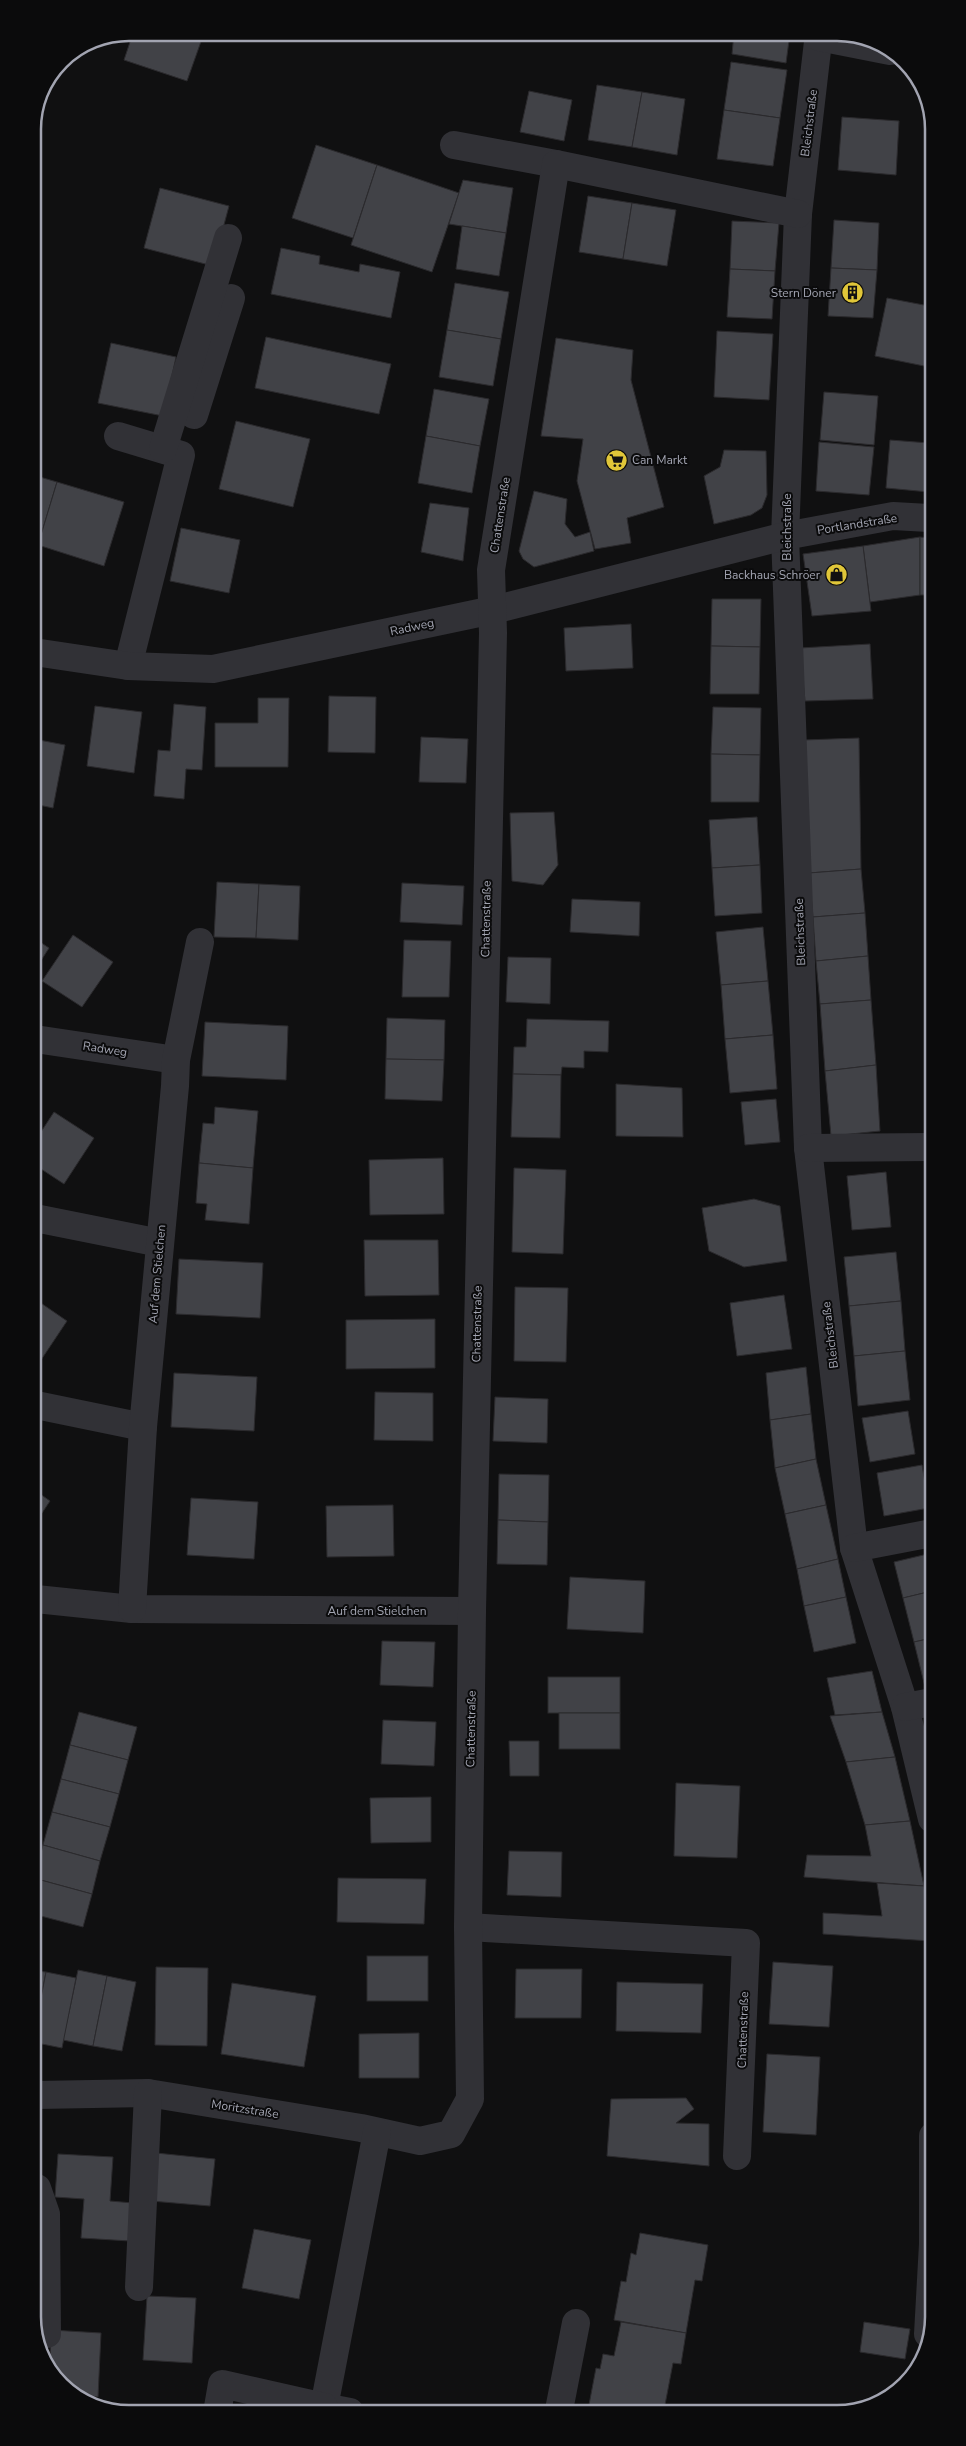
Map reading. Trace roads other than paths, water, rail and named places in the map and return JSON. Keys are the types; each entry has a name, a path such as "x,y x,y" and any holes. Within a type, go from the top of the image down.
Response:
{"street":[{"name":"Bleichstraße","path":"818,41 798,214 785,536 808,1148 854,1548 905,1707 925,1790"},
{"path":"454,145 798,214"},
{"name":"Chattenstraße","path":"451,2134 470,2099 468,1927 472,1611 493,610 491,570 556,164"},
{"path":"128,666 172,452 228,238"},
{"path":"172,452 231,298"},
{"path":"118,436 172,452"},
{"name":"Portlandstraße","path":"785,536 893,516 925,518"},
{"name":"Radweg","path":"41,653 128,666 214,669 493,610 785,536"},
{"name":"Auf dem Stielchen","path":"132,1609 143,1427 176,1060 200,942"},
{"name":"Radweg","path":"41,1040 176,1060"},
{"path":"808,1148 925,1147"},
{"path":"41,1219 160,1243"},
{"path":"41,1406 143,1427"},
{"path":"854,1548 925,1534"},
{"name":"Auf dem Stielchen","path":"41,1600 132,1609 472,1611"},
{"path":"905,1707 925,1703"},
{"name":"Chattenstraße","path":"468,1927 746,1943 737,2156"},
{"path":"139,2287 148,2093"},
{"name":"Moritzstraße","path":"41,2095 148,2093 420,2141 451,2134"},
{"path":"338,2405 377,2132"},
{"path":"41,2200 46,2214 46,2334"},
{"path":"560,2405 576,2323"},
{"path":"218,2405 222,2384 319,2405"}],"place":[{"name":"Stern Döner","path":"852,293"},
{"name":"Can Markt","path":"616,460"},
{"name":"Backhaus Schröer","path":"836,575"}]}
